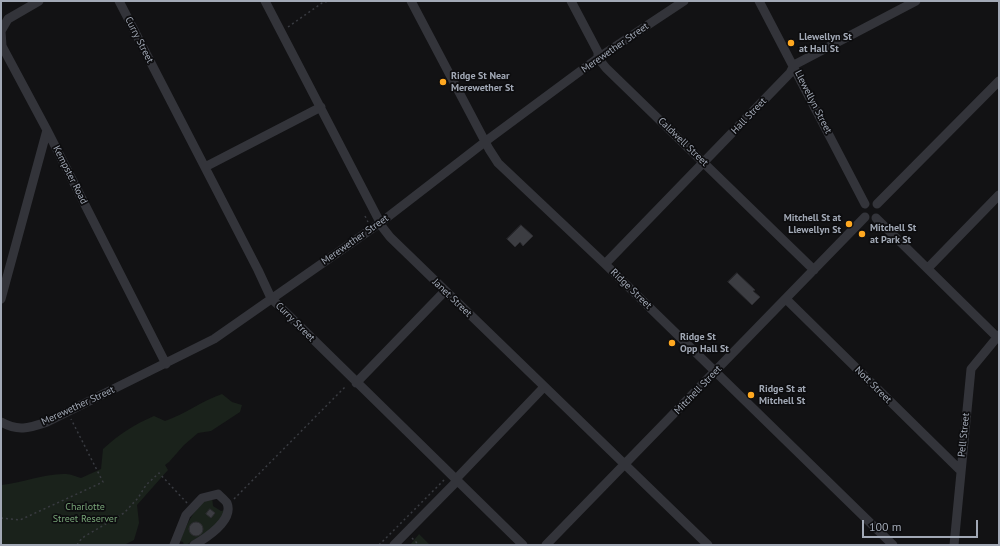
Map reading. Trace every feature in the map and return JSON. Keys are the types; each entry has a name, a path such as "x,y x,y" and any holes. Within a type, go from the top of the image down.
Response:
{"street":[{"name":"Kempster Road","path":"39,1 8,19 1,32 2,46 47,130 166,364"},
{"name":"Curry Street","path":"119,1 271,298 356,383 523,545"},
{"name":"Janet Street","path":"265,1 380,223 390,237 708,545"},
{"name":"Ridge Street","path":"411,1 498,163 605,264 893,545"},
{"name":"Caldwell Street","path":"571,1 598,52 598,58 606,68 814,270"},
{"name":"Merewether Street","path":"1,422 8,426 30,428 47,422 214,339 380,223 598,58 684,1"},
{"name":"Llewellyn Street","path":"759,1 794,65 865,204"},
{"name":"Hall Street","path":"605,264 790,73 794,65 916,1"},
{"path":"877,204 999,81"},
{"path":"205,167 321,107"},
{"path":"1,299 47,130"},
{"path":"928,268 999,195"},
{"path":"873,202 877,204 880,210 876,218 869,219 865,217 863,212 865,204 873,202"},
{"name":"Mitchell Street","path":"546,545 865,217"},
{"path":"876,218 998,336"},
{"path":"356,383 445,291"},
{"name":"Nott Street","path":"786,299 960,471"},
{"name":"Pell Street","path":"954,545 971,369 998,336"},
{"path":"394,545 544,387"},
{"path":"174,545 186,516 192,509 202,498 218,494 226,502 228,510 224,520 209,536 194,545"}],"path":[{"path":"286,29 322,3 328,1"},
{"path":"228,510 233,509 232,503 234,499 345,387"},
{"path":"1,518 20,520 103,482 71,419"},
{"path":"77,545 82,538 124,513 138,498 146,485 159,473 192,509"},
{"path":"379,545 445,478"}],"green space":[{"name":"Charlotte Street Reserver","path":"222,394 232,402 242,405 240,412 211,431 198,433 165,465 168,470 137,505 139,523 134,540 124,545 1,545 1,485 58,474 68,474 81,478 101,469 103,449 133,426 154,416 165,421"},
{"path":"212,497 213,506 221,511 225,510 222,516 209,530 184,545 183,542 180,541 192,516 206,500"},
{"path":"419,534 430,545 410,545"}],"building":[{"path":"521,225 533,236 523,246 520,242 515,247 507,239"},
{"path":"737,273 755,290 753,291 760,297 752,305 728,282"},
{"path":"210,509 215,513 211,518 206,514"},
{"path":"193,522 199,522 203,526 203,532 199,536 193,536 189,532 189,526"}],"place":[{"name":"Llewellyn St at Hall St","path":"791,43"},
{"name":"Ridge St Near Merewether St","path":"443,82"},
{"name":"Mitchell St at Llewellyn St","path":"849,224"},
{"name":"Mitchell St at Park St","path":"862,234"},
{"name":"Ridge St Opp Hall St","path":"672,343"},
{"name":"Ridge St at Mitchell St","path":"751,395"}]}
